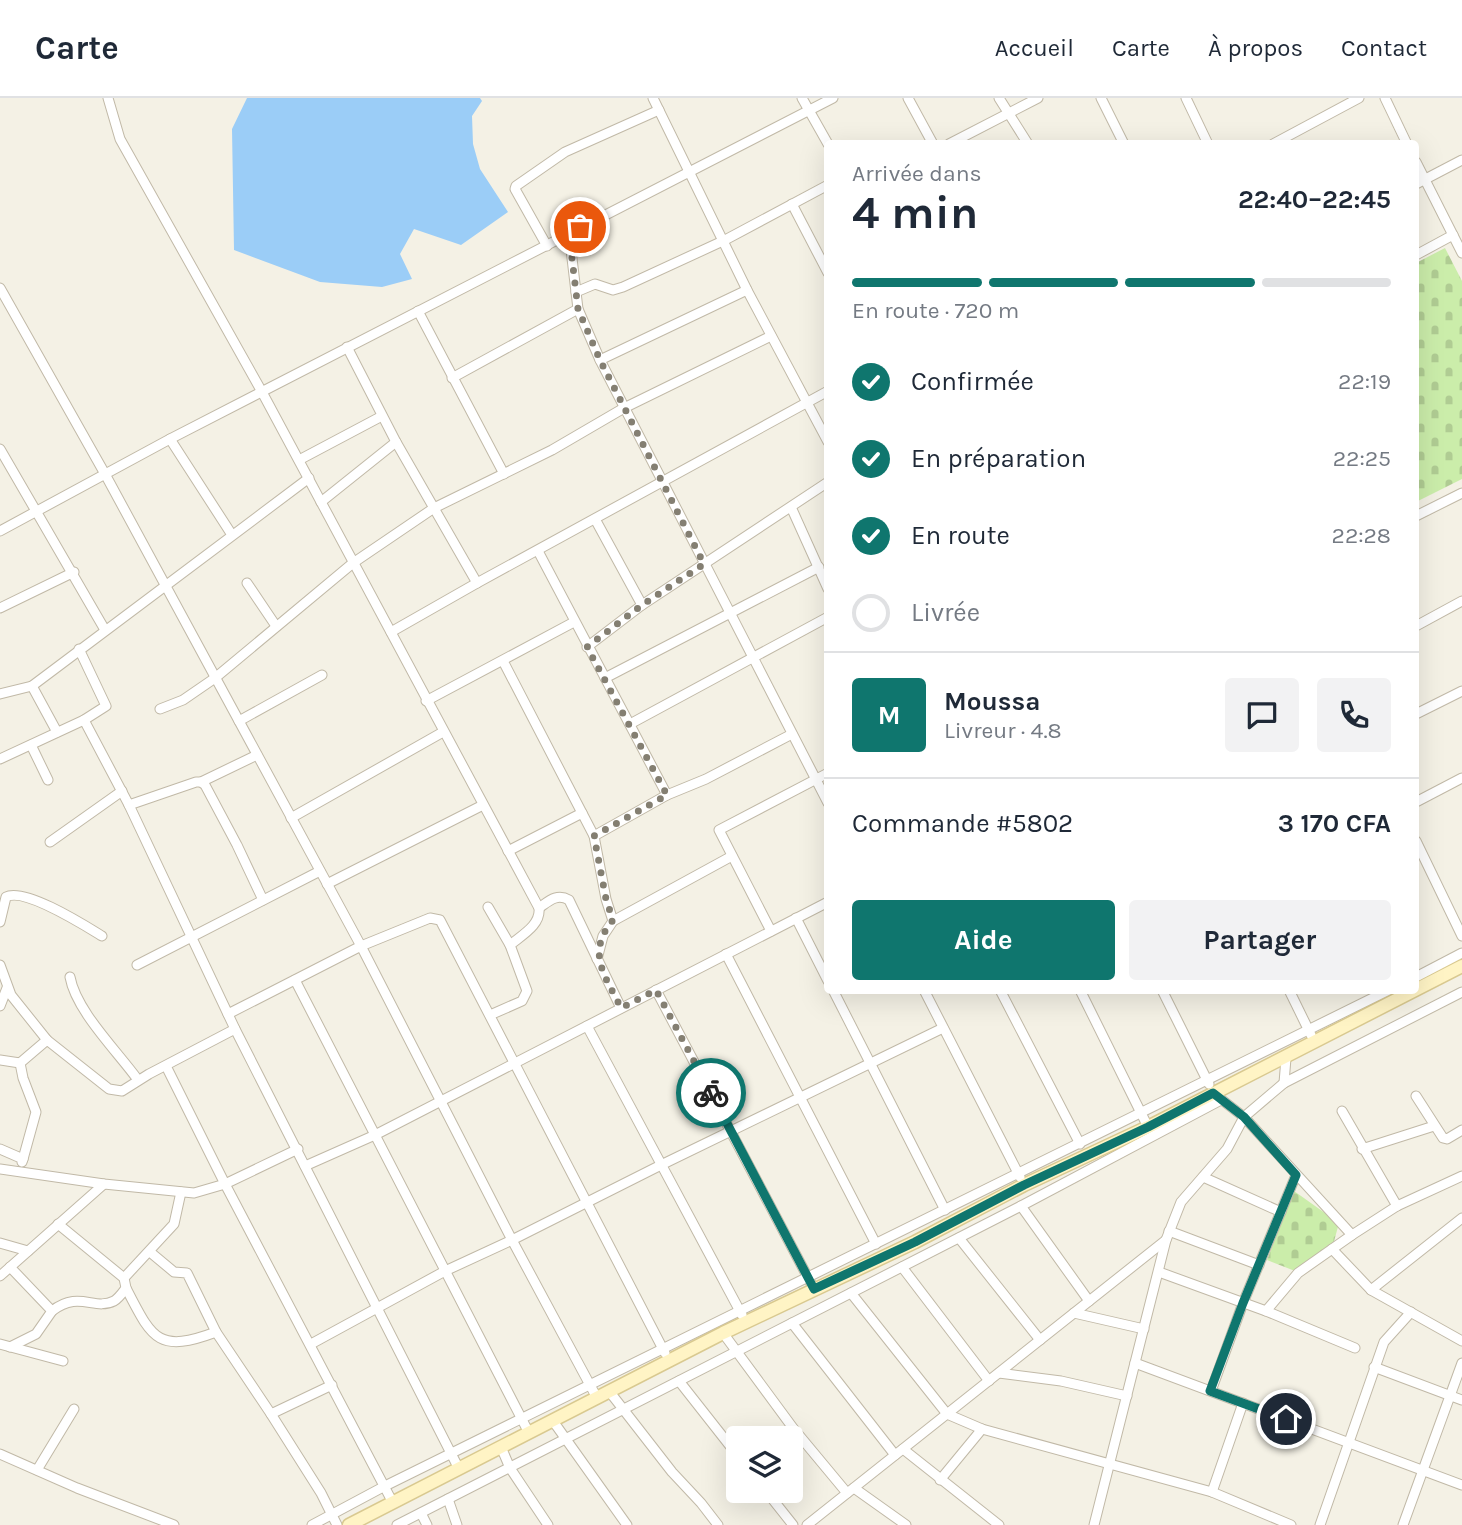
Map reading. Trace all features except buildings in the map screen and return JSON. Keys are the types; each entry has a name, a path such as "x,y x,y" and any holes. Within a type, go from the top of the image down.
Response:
{"street":[{"path":"108,98 120,139 309,478 539,908 540,916 536,923 510,945"},
{"path":"653,98 747,290 824,434"},
{"path":"802,98 826,140"},
{"path":"0,531 170,439 832,98"},
{"path":"908,98 931,140"},
{"path":"999,98 1026,140"},
{"path":"957,140 1038,98"},
{"path":"1101,98 1119,140"},
{"path":"1186,98 1206,140"},
{"path":"1280,140 1359,98"},
{"path":"1385,98 1405,140"},
{"path":"547,246 515,189 516,186 565,152 659,110"},
{"path":"1462,160 1420,181 1462,253"},
{"path":"576,292 595,284 613,290 623,287 724,240 824,187"},
{"path":"792,204 824,265"},
{"path":"569,233 578,309 600,360 824,795"},
{"path":"1419,253 1453,235"},
{"path":"0,288 105,474 361,946 593,1392"},
{"path":"600,360 747,290"},
{"path":"452,378 578,309"},
{"path":"418,311 504,474"},
{"path":"160,709 183,700 215,678 353,562 435,508 552,450 624,408 771,336"},
{"path":"347,347 396,442 477,583"},
{"path":"391,632 824,393"},
{"path":"299,460 382,416"},
{"path":"170,439 232,535"},
{"path":"321,502 396,442"},
{"path":"0,449 74,572 105,630"},
{"path":"0,694 32,686 309,478"},
{"path":"587,647 642,605 824,485"},
{"path":"1419,514 1462,493"},
{"path":"791,507 824,579"},
{"path":"596,519 642,605"},
{"path":"538,551 667,795"},
{"path":"605,678 819,567"},
{"path":"0,608 74,572"},
{"path":"247,583 276,626"},
{"path":"1419,624 1462,601"},
{"path":"629,724 824,619"},
{"path":"426,701 574,622"},
{"path":"0,759 84,720 106,706 106,701 79,649"},
{"path":"503,661 594,836 606,899 613,920"},
{"path":"239,721 322,675"},
{"path":"32,686 57,732"},
{"path":"1419,712 1462,691"},
{"path":"84,720 129,805 235,1030 458,1467"},
{"path":"291,818 443,732"},
{"path":"594,836 667,795 706,779 792,734"},
{"path":"31,745 48,780"},
{"path":"129,805 201,782 257,755"},
{"path":"771,931 719,830 824,775"},
{"path":"1419,800 1462,778"},
{"path":"201,782 237,845 262,900"},
{"path":"50,842 122,792"},
{"path":"327,884 483,806"},
{"path":"508,851 582,813"},
{"path":"1419,847 1462,936"},
{"path":"597,959 603,936 613,920 732,856"},
{"path":"138,964 320,871"},
{"path":"0,922 6,897 19,894 64,914 102,936"},
{"path":"539,908 555,897 563,896 569,900 621,1008"},
{"path":"305,1166 375,1135 824,904"},
{"path":"488,906 510,945 527,991 522,1001 490,1016"},
{"path":"228,1014 361,946 430,918 440,920 666,1355"},
{"path":"796,918 824,973"},
{"path":"1419,975 1462,953"},
{"path":"726,954 876,1244"},
{"path":"0,965 7,988 47,1040 109,1089 122,1091 235,1030"},
{"path":"1419,988 1461,971"},
{"path":"70,978 80,1004 138,1080"},
{"path":"295,979 529,1433"},
{"path":"0,1006 7,988"},
{"path":"656,990 811,1283"},
{"path":"1094,1525 1167,1236 1181,1202 1227,1149 1244,1117 1284,1083 1462,992"},
{"path":"835,994 945,1210"},
{"path":"926,994 1021,1180"},
{"path":"1002,994 1080,1143"},
{"path":"1082,994 1148,1127"},
{"path":"1164,994 1217,1096 1244,1117 1352,1235"},
{"path":"1291,994 1315,1042"},
{"path":"811,1283 915,1242 1080,1143 1381,994"},
{"path":"397,1525 1021,1206 1405,994"},
{"path":"587,1026 743,1317"},
{"path":"311,1344 445,1271 943,1028"},
{"path":"0,1060 20,1063 47,1040"},
{"path":"1284,1083 1286,1058"},
{"path":"19,1170 36,1112 20,1063"},
{"path":"166,1066 393,1503"},
{"path":"312,1525 522,1419 593,1392 811,1283 876,1244 945,1210 1217,1096"},
{"path":"1416,1096 1443,1138 1447,1139 1462,1130"},
{"path":"1342,1111 1397,1206"},
{"path":"1362,1149 1434,1126"},
{"path":"0,1149 23,1159"},
{"path":"0,1169 104,1184 181,1192 206,1191 298,1149"},
{"path":"1210,1391 1296,1175"},
{"path":"1266,1311 1298,1273 1352,1235 1397,1206 1462,1176"},
{"path":"1203,1177 1281,1212"},
{"path":"0,1276 104,1184"},
{"path":"10,1347 36,1334 52,1311 64,1302 114,1301 125,1283 174,1224 181,1192"},
{"path":"1021,1206 1089,1301"},
{"path":"1371,1290 1462,1218"},
{"path":"58,1224 125,1283 149,1332 161,1339 180,1342 216,1332"},
{"path":"1167,1236 1259,1265"},
{"path":"809,1525 1167,1236"},
{"path":"959,1238 1040,1340"},
{"path":"0,1243 28,1251"},
{"path":"1332,1249 1371,1290 1462,1341"},
{"path":"150,1252 174,1272 187,1273 216,1332 271,1413 337,1525"},
{"path":"10,1267 52,1311"},
{"path":"902,1267 989,1381"},
{"path":"1159,1272 1266,1311 1355,1348"},
{"path":"851,1293 947,1414 982,1429 1212,1492 1291,1525"},
{"path":"1320,1525 1384,1342 1411,1312"},
{"path":"1074,1313 1144,1329"},
{"path":"349,1525 458,1467 553,1421 593,1392 609,1391 666,1355 723,1333 743,1317"},
{"path":"792,1323 899,1452 999,1525"},
{"path":"723,1333 735,1353 793,1428 851,1490 906,1525"},
{"path":"0,1344 63,1361"},
{"path":"1135,1363 1462,1485"},
{"path":"1403,1525 1462,1363"},
{"path":"1374,1367 1462,1400"},
{"path":"999,1373 1061,1381 1127,1396"},
{"path":"679,1381 726,1441"},
{"path":"271,1413 331,1385"},
{"path":"609,1391 718,1525"},
{"path":"1212,1492 1243,1403"},
{"path":"37,1470 74,1409"},
{"path":"553,1421 627,1525"},
{"path":"940,1480 982,1429"},
{"path":"501,1447 510,1468 548,1525"},
{"path":"0,1454 174,1525"},
{"path":"448,1499 457,1525"},
{"path":"776,1503 793,1525"},
{"path":"421,1513 427,1525"}],"green space":[{"path":"1445,248 1462,281 1462,479 1419,500 1419,261"},
{"path":"1294,1191 1339,1223 1333,1245 1295,1271 1267,1260"}],"water":[{"path":"247,98 480,98 482,101 472,116 473,144 480,169 508,212 461,245 414,229 400,254 412,279 382,287 320,282 234,250 232,129"}],"way so far":[{"path":"580,227 569,233 578,309 600,360 704,564 642,605 587,647 667,795 594,836 606,899 613,920 603,936 597,959 621,1008 656,990 711,1093"}],"route":[{"path":"711,1093 814,1289 915,1242 1024,1185 1148,1127 1213,1093 1244,1117 1296,1175 1210,1391 1286,1419"}]}
